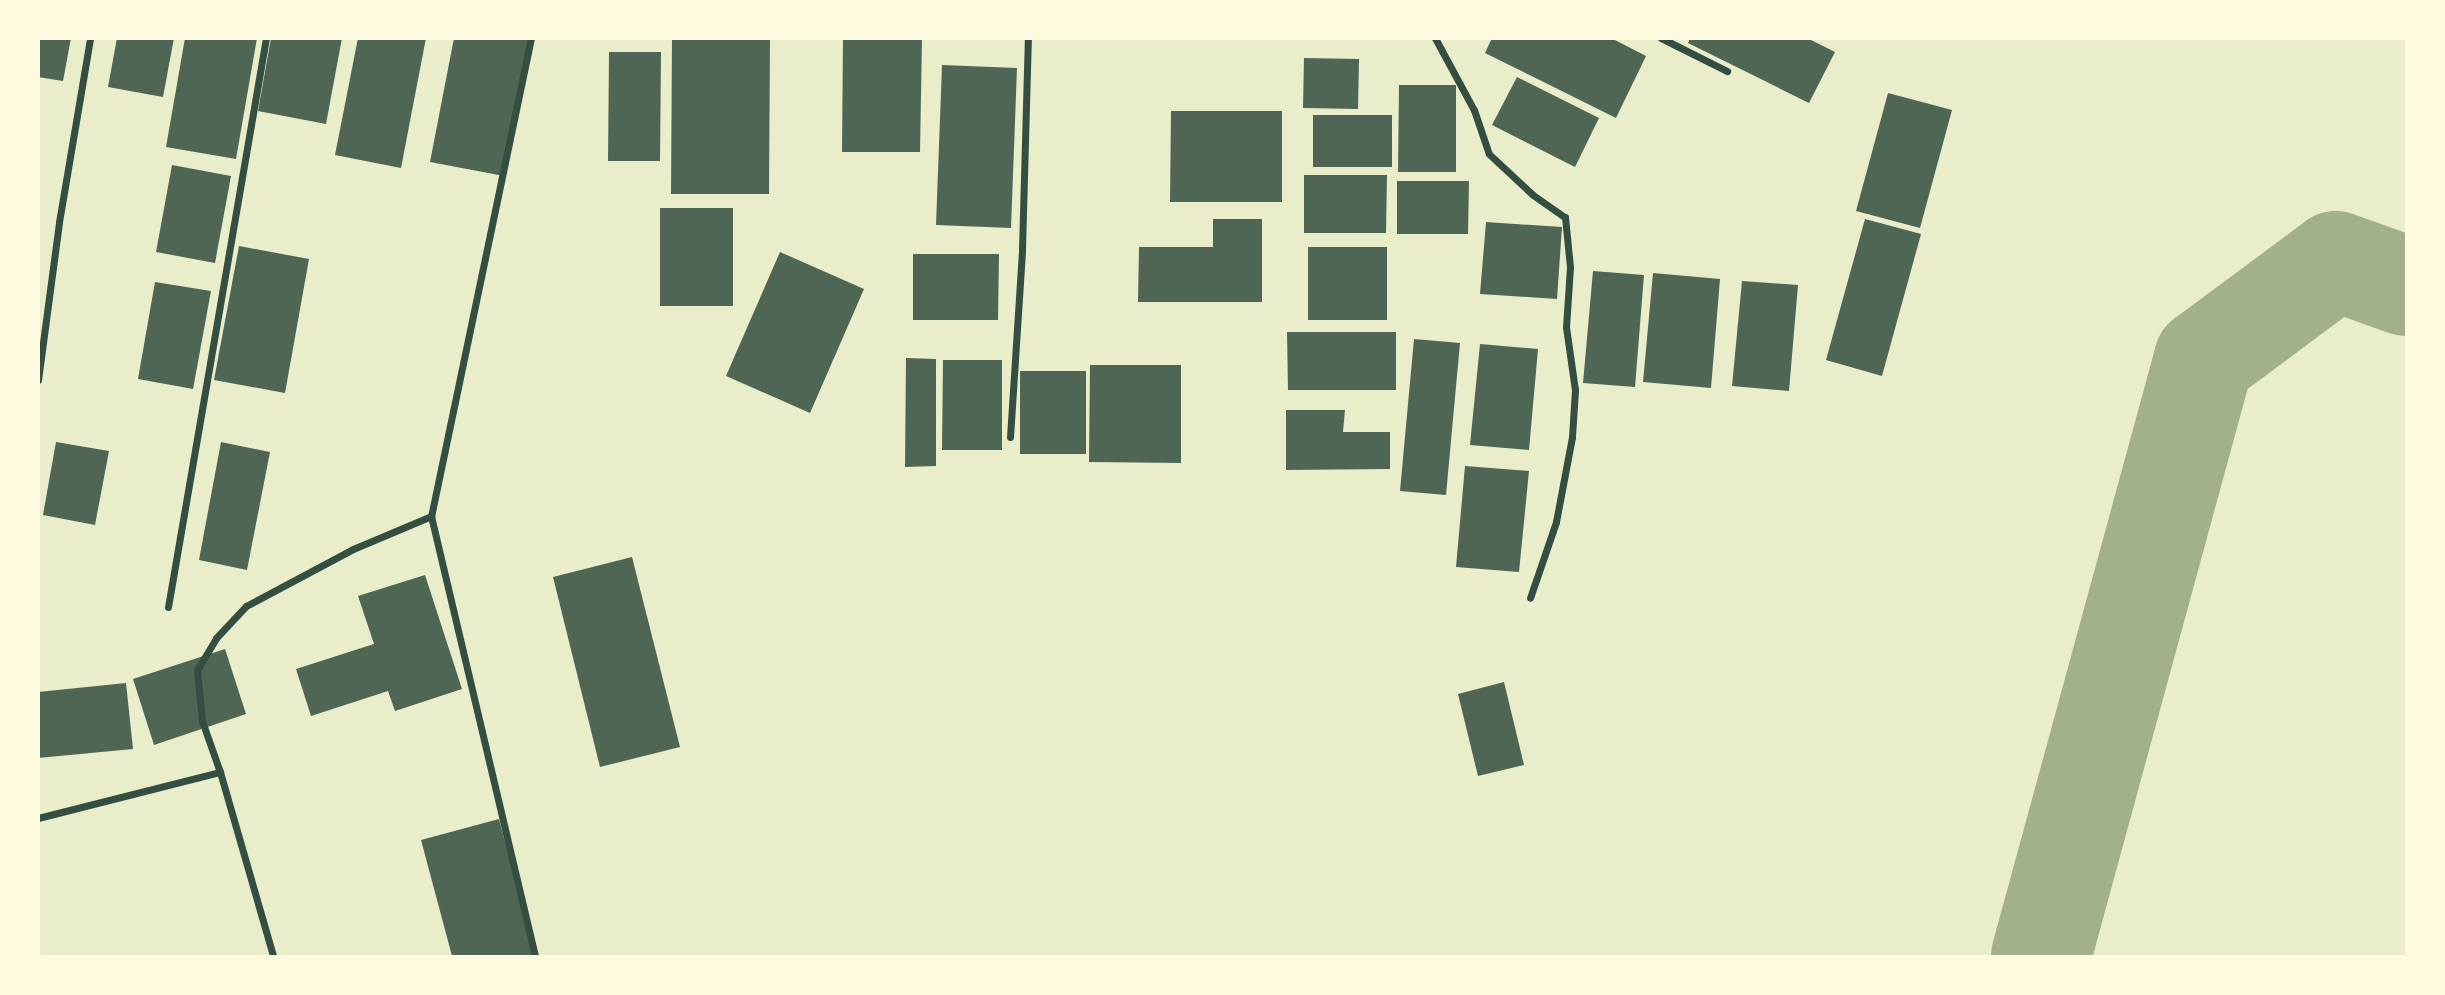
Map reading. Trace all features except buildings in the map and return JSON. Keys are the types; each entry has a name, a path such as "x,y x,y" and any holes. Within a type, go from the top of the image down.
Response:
{"street":[{"path":"38,380 59,222 90,38"},
{"path":"168,607 266,38"},
{"path":"530,38 431,516 535,957"},
{"path":"1010,437 1023,249 1028,38"},
{"path":"1435,38 1474,110 1489,154 1533,195 1565,217 1569,240 1566,313 1575,390 1572,437 1556,522 1530,598"},
{"path":"1661,38 1727,71"},
{"path":"273,957 220,772 202,721 197,670 216,638 246,606 353,549 431,516"},
{"path":"38,818 220,772"}],"waterway":[{"path":"2041,956 2204,359 2336,261 2406,286"}]}
